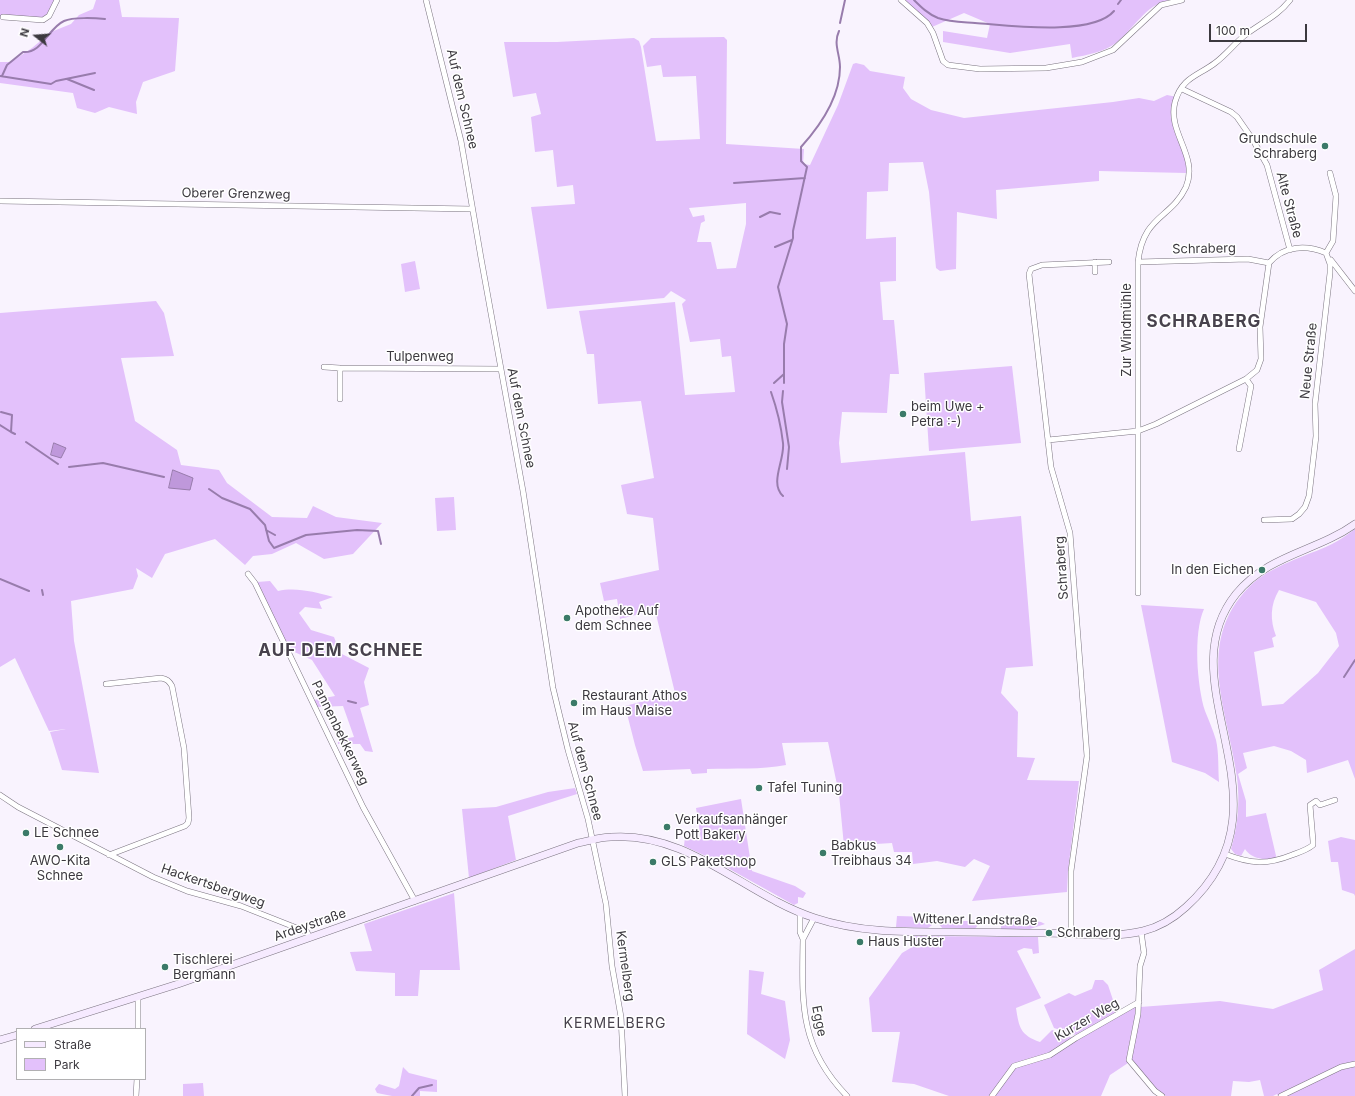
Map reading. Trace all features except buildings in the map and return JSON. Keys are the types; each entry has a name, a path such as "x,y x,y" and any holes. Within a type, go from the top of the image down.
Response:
{"main road":[{"name":"Wittener Landstraße","path":"592,840 612,836 636,838 665,844 689,852 706,860 765,896 800,913 854,928 880,931 1109,935 1141,932 1157,926 1179,914 1198,896 1214,875 1225,854 1234,818 1232,771 1214,676 1215,646 1223,616 1236,594 1262,570 1288,556 1329,539 1355,524"},
{"name":"Ardeystraße","path":"37,1028 138,997 415,901 532,858 592,840"},
{"path":"0,1040 16,1035"}],"street":[{"path":"3,17 43,20 49,16 57,0"},
{"name":"Auf dem Schnee","path":"426,0 462,141 472,209 500,369 530,529 553,688 592,840"},
{"path":"901,0 927,23 943,61 948,65 980,69 1046,68 1082,62 1113,50 1161,5 1182,0"},
{"path":"1182,89 1189,78 1216,63 1243,37 1280,10 1290,0"},
{"name":"Alte Straße","path":"1182,89 1231,112 1237,117 1253,140 1267,165 1290,250 1277,256 1269,263"},
{"name":"Zur Windmühle","path":"1138,593 1138,262 1144,236 1150,227 1177,200 1189,179 1190,171 1188,158 1177,132 1174,119 1175,101 1182,89"},
{"path":"1326,253 1333,241 1336,196 1330,173"},
{"name":"Oberer Grenzweg","path":"0,201 472,209"},
{"path":"1290,250 1307,246 1326,253 1355,291"},
{"name":"Neue Straße","path":"1264,520 1292,519 1306,507 1309,496 1316,436 1315,404 1330,272 1330,264 1326,253"},
{"name":"Schraberg","path":"1138,262 1248,259 1269,263"},
{"path":"1095,262 1095,272"},
{"name":"Schraberg","path":"1071,934 1071,871 1087,756 1070,533 1052,467 1029,274 1031,269 1042,265 1108,262"},
{"path":"1048,440 1138,431 1156,424 1246,379 1257,370 1261,359 1260,327 1269,263"},
{"name":"Tulpenweg","path":"324,367 500,369"},
{"path":"340,368 340,399"},
{"path":"1239,449 1251,386 1246,379"},
{"name":"Pannenbekkerweg","path":"248,574 255,583 363,807 415,901"},
{"path":"106,684 161,678 166,678 170,682 184,748 189,818 188,823 185,826 109,855"},
{"name":"Hackertsbergweg","path":"1,798 109,855 173,886 245,908 307,932 310,938"},
{"path":"1225,854 1256,863 1277,861 1308,849 1312,845 1313,841 1310,805 1316,801 1320,805 1335,800"},
{"name":"Kermelberg","path":"592,840 606,904 612,966 621,1017 625,1096"},
{"name":"Egge","path":"800,913 800,932 803,939 803,999 810,1038 824,1070 847,1096"},
{"name":"Egge","path":"803,939 814,918"},
{"name":"Kurzer Weg","path":"992,1096 1014,1066 1050,1055 1076,1038 1139,1002 1140,966 1144,953 1141,932"},
{"path":"138,997 138,1028"},
{"path":"1139,1002 1129,1060 1155,1091 1162,1096"},
{"path":"1281,1096 1341,1067 1355,1064"},
{"path":"136,1096 137,1080"}],"green space":[{"path":"0,0 55,0 48,14 43,18 0,17"},
{"path":"96,0 119,0 122,17 179,18 175,71 143,82 136,102 137,114 109,107 95,113 77,108 73,93 0,83 0,62 11,62 32,48 51,32 71,24 79,15 93,9"},
{"path":"905,0 1169,0 1146,12 1116,43 1106,49 1072,58 1070,44 1010,53 943,42 943,31 987,38 990,24 964,13 932,27"},
{"path":"724,37 727,40 726,144 804,149 803,164 810,165 838,105 853,64 856,63 864,65 870,71 905,77 903,88 911,99 931,110 964,118 1139,98 1154,101 1167,95 1177,97 1173,109 1172,120 1174,130 1184,155 1186,173 1099,171 1099,181 996,190 997,219 957,212 956,269 940,271 936,268 929,192 923,162 889,163 888,191 867,192 866,239 896,237 896,281 880,282 883,320 894,320 899,374 890,374 887,413 842,412 839,443 841,463 965,452 971,521 1021,516 1033,666 1006,668 1001,693 1018,712 1017,757 1035,758 1027,780 1079,781 1068,871 1067,892 972,901 990,866 974,859 965,867 937,861 913,864 912,852 894,852 892,843 844,846 839,794 828,742 782,743 786,765 777,767 707,769 707,773 692,774 690,769 643,771 625,706 675,693 655,610 620,619 617,599 604,601 600,583 659,570 653,518 627,514 621,485 654,478 641,401 598,404 594,354 587,354 579,311 675,302 685,395 735,392 731,356 722,357 720,339 690,342 682,304 686,300 671,291 664,298 547,309 531,207 575,204 573,185 557,187 553,150 535,152 531,117 541,114 536,93 513,97 504,42 557,42 634,38 639,41 656,141 700,139 696,76 663,77 661,65 647,67 643,46 651,38","holes":["746,203 746,224 736,268 717,269 711,242 697,242 701,223 705,221 704,215 693,217 689,208"]},
{"path":"415,261 420,289 405,292 401,264"},
{"path":"156,301 164,313 174,356 121,358 135,421 177,450 181,465 219,470 227,483 272,517 307,518 313,506 336,517 382,523 353,554 324,559 296,543 272,554 253,556 245,565 215,539 165,554 152,578 136,568 138,576 133,589 71,601 74,641 99,773 62,770 50,732 66,729 49,731 15,658 0,667 0,313"},
{"path":"1012,366 1021,443 929,451 924,373"},
{"path":"454,497 456,530 437,531 435,498"},
{"path":"1355,529 1355,779 1348,760 1307,773 1306,760 1291,751 1274,746 1243,753 1247,768 1238,774 1246,801 1246,817 1266,813 1277,860 1255,857 1245,849 1241,856 1235,854 1231,849 1238,813 1238,786 1233,752 1222,703 1219,678 1219,654 1223,631 1232,609 1249,587 1258,579 1278,567 1332,544","holes":["1279,590 1316,602 1336,633 1339,646 1318,673 1283,704 1262,706 1254,652 1274,647 1272,638 1276,636 1272,613 1274,601"]},
{"path":"270,581 278,591 299,590 333,597 319,602 322,609 305,607 299,613 311,630 334,637 340,653 369,668 364,682 369,705 360,708 373,752 365,751 360,744 338,744 338,740 354,737 343,706 317,707 314,700 335,696 312,660 290,650 257,582"},
{"path":"1141,605 1204,609 1198,632 1198,674 1202,700 1217,745 1219,782 1205,773 1172,762"},
{"path":"575,788 577,794 508,816 516,860 469,878 462,809 496,807 548,792"},
{"path":"741,799 752,871 795,886 806,893 803,898 798,897 798,903 794,905 708,857 684,846 685,837 701,839 696,808"},
{"path":"1341,837 1355,840 1355,896 1354,894 1342,890 1338,862 1331,862 1328,841"},
{"path":"454,893 460,970 420,970 418,996 395,996 395,973 356,971 350,952 372,951 364,924"},
{"path":"897,916 931,917 932,925 928,928 896,927"},
{"path":"1012,917 1045,924 1027,930 1001,929 1001,918"},
{"path":"977,921 978,925 975,929 943,929 938,923"},
{"path":"914,936 1038,937 1039,953 1033,954 1032,949 1024,948 1017,951 1041,998 1016,1008 1018,1020 1024,1033 1040,1042 1052,1030 1073,1038 1050,1053 1014,1065 1008,1070 1051,1056 1137,1006 1127,1056 1128,1063 1110,1075 1101,1096 949,1096 914,1084 892,1082 900,1032 872,1032 869,998 902,953 914,946"},
{"path":"1355,949 1355,1096 1278,1096 1277,1094 1273,1096 1264,1096 1260,1080 1249,1082 1233,1081 1231,1096 1166,1096 1156,1089 1132,1062 1131,1057 1140,1007 1220,1001 1273,1009 1323,990 1319,970"},
{"path":"749,970 764,972 761,994 785,1001 790,1040 785,1059 747,1034"},
{"path":"1095,980 1103,980 1108,985 1117,1012 1076,1035 1054,1028 1044,1005 1069,993 1075,996 1092,989"},
{"path":"403,1067 409,1073 437,1080 437,1092 420,1091 420,1096 392,1096 377,1093 375,1089 379,1084 395,1089 399,1086"},
{"path":"203,1083 204,1096 183,1096 183,1084"}],"shaded area":[{"path":"54,443 66,448 61,458 51,455"},
{"path":"173,470 193,478 190,490 169,488"}],"waterway":[{"path":"840,23 845,0"},
{"path":"914,0 922,8 938,18 956,22 1027,27 1069,27 1087,24 1103,19 1114,11"},
{"path":"1118,4 1121,0"},
{"path":"2,76 7,65 23,52 30,52 40,45 58,24 78,18 105,19"},
{"path":"774,383 784,374 784,344 787,324 778,287 793,238 793,231 807,167 801,161 801,147 822,120 837,89 840,67 837,45 837,36 839,31"},
{"path":"0,76 51,84 56,81 95,73"},
{"path":"67,79 94,90"},
{"path":"734,183 805,178"},
{"path":"760,217 770,212 780,214"},
{"path":"775,247 792,240"},
{"path":"784,374 784,383"},
{"path":"783,391 782,402 789,447 787,469"},
{"path":"771,392 783,443 777,478 777,485 783,496"},
{"path":"1,412 12,415 11,432 15,434"},
{"path":"0,425 11,432"},
{"path":"26,442 58,464"},
{"path":"69,467 103,463 164,477"},
{"path":"209,489 222,498 250,509 265,525 269,541 274,548 306,535 357,530 378,531 381,544"},
{"path":"266,530 275,535"},
{"path":"0,579 29,591"},
{"path":"42,590 43,595"},
{"path":"1344,677 1355,660"},
{"path":"348,701 356,703"},
{"path":"412,1096 419,1088 432,1085"}],"place":[{"name":"Grundschule Schraberg","path":"1325,146"},
{"name":"beim Uwe + Petra :-)","path":"903,414"},
{"name":"In den Eichen","path":"1262,570"},
{"name":"Apotheke Auf dem Schnee","path":"567,618"},
{"name":"Restaurant Athos im Haus Maise","path":"574,703"},
{"name":"Tafel Tuning","path":"759,788"},
{"name":"Verkaufsanhänger Pott Bakery","path":"667,827"},
{"name":"LE Schnee","path":"26,833"},
{"name":"AWO-Kita Schnee","path":"60,847"},
{"name":"Babkus Treibhaus 34","path":"823,853"},
{"name":"GLS PaketShop","path":"653,862"},
{"name":"Schraberg","path":"1049,933"},
{"name":"Haus Huster","path":"860,942"},
{"name":"Tischlerei Bergmann","path":"165,967"}],"district":[{"name":"SCHRABERG","path":"1204,322"},
{"name":"AUF DEM SCHNEE","path":"341,651"},
{"name":"KERMELBERG","path":"615,1024"}]}
